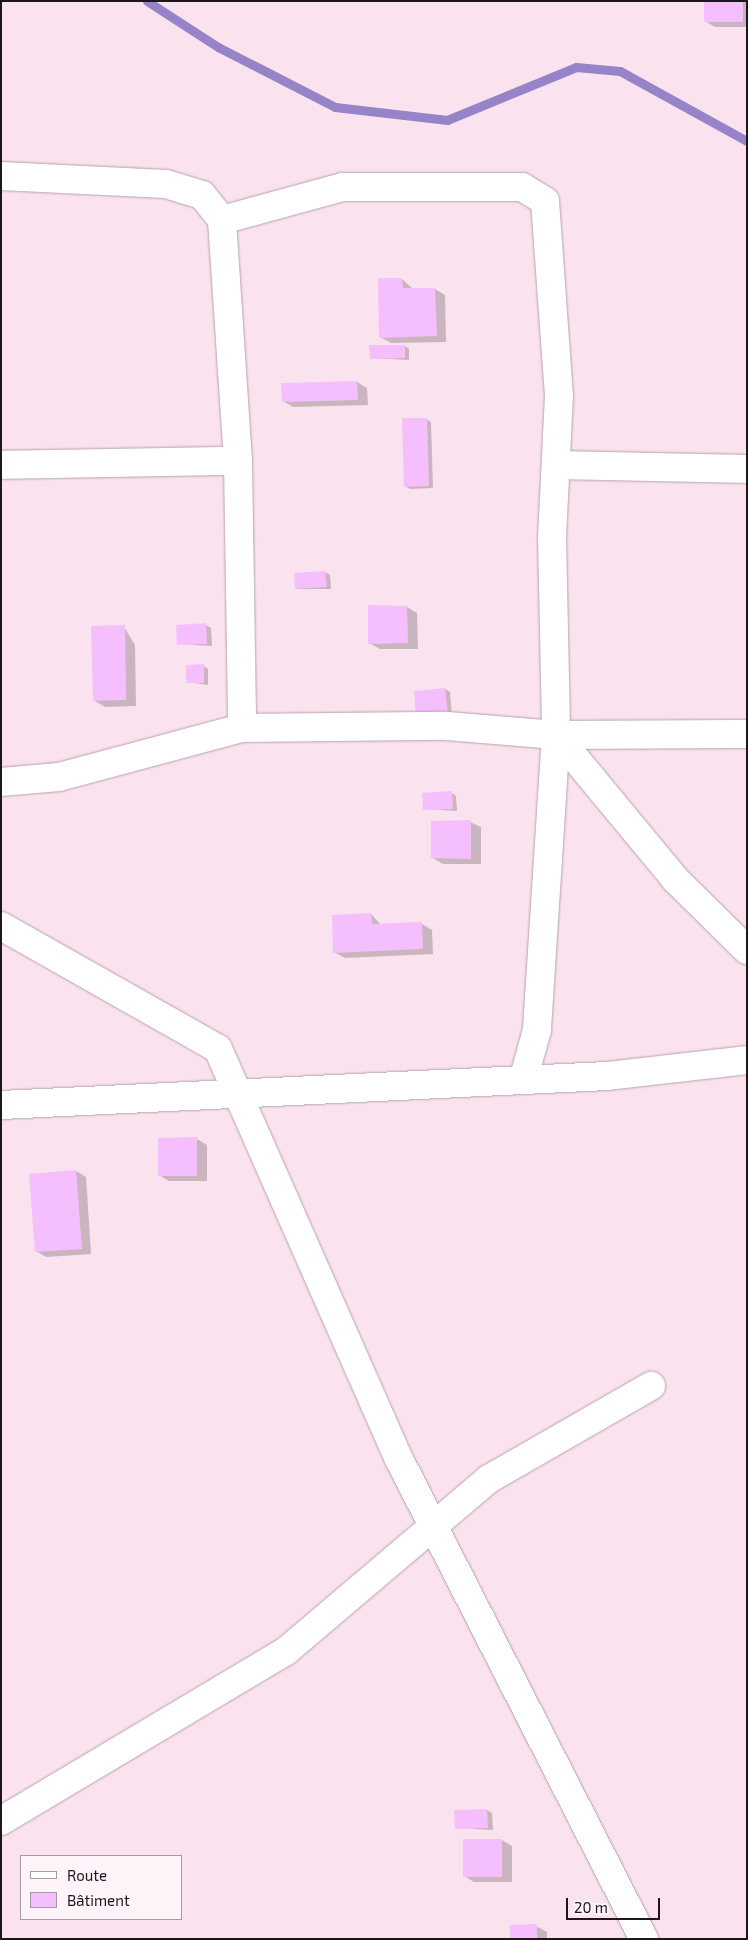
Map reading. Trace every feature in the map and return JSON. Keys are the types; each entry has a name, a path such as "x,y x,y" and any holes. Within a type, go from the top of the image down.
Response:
{"street":[{"path":"1,176 166,184 202,195 222,220 238,461 242,728"},
{"path":"222,220 343,187 522,187 545,201 559,395 559,465 552,536 556,734 537,1030 524,1077"},
{"path":"1,465 238,461"},
{"path":"559,465 747,469"},
{"path":"1,782 58,777 242,728 447,726 556,734 747,734"},
{"path":"556,734 675,879 747,950"},
{"path":"1,926 218,1049 400,1461 644,1939"},
{"path":"1,1105 524,1077 607,1076 747,1060"},
{"path":"1,1821 286,1651 489,1479 651,1386"}],"building":[{"path":"704,1 743,1 743,22 704,22"},
{"path":"378,278 402,278 403,288 435,288 437,336 379,338"},
{"path":"369,345 405,345 405,358 370,359"},
{"path":"357,381 358,400 282,402 281,383"},
{"path":"402,418 427,418 429,486 404,487"},
{"path":"325,571 327,587 295,589 294,573"},
{"path":"368,605 407,606 408,643 368,644"},
{"path":"206,623 207,644 177,645 176,625"},
{"path":"125,625 126,700 93,701 91,626"},
{"path":"204,664 204,683 186,683 186,665"},
{"path":"445,688 448,715 416,718 414,691"},
{"path":"452,791 453,809 423,810 422,793"},
{"path":"471,820 471,859 431,858 431,821"},
{"path":"371,913 372,924 422,922 423,949 333,953 332,915"},
{"path":"197,1137 197,1176 158,1176 158,1138"},
{"path":"76,1170 82,1249 35,1252 29,1174"},
{"path":"487,1809 488,1828 455,1829 454,1810"},
{"path":"463,1839 502,1839 502,1877 463,1877"},
{"path":"537,1924 537,1939 510,1939 510,1925"}],"waterway":[{"path":"147,1 218,47 335,107 447,120 576,67 620,71 747,141"}]}
